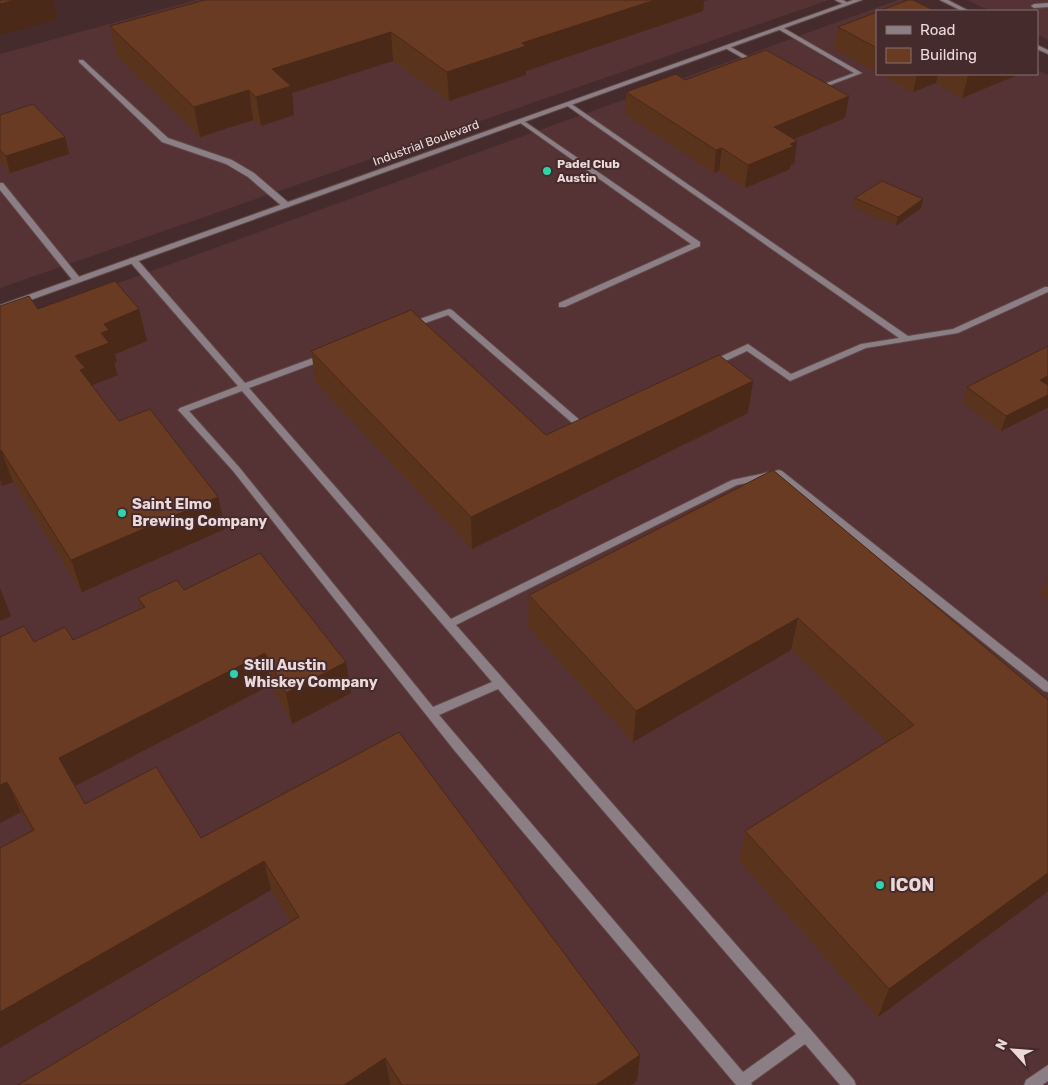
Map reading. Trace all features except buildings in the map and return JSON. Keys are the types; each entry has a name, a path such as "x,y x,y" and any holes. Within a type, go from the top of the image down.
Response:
{"street":[{"path":"838,0 847,4"},
{"name":"Industrial Boulevard","path":"0,308 859,0"},
{"path":"943,0 964,10"},
{"path":"1034,6 1048,4"},
{"path":"780,28 859,73 805,93"},
{"path":"728,47 766,70"},
{"path":"81,61 165,140 229,162 250,175 286,205"},
{"path":"568,104 907,339"},
{"path":"520,122 697,244 562,305"},
{"path":"0,185 77,280"},
{"path":"133,260 849,1085"},
{"path":"704,368 748,347 790,378 864,346 955,331 1048,289"},
{"path":"398,329 449,312 580,426 598,418"},
{"path":"334,353 183,410 236,469 431,713 744,1083 806,1035"},
{"path":"449,624 735,482 779,473 1048,688"},
{"path":"431,713 501,683"},
{"path":"1032,1085 1048,1072"}],"shaded area":[{"path":"196,0 829,0 0,288 0,54"},
{"path":"898,0 903,0 922,10 876,10 876,75 1038,75 1038,70 1048,75 1048,1085 0,1085 0,326"},
{"path":"967,0 1048,0 1048,40 1038,35 1038,10 988,10"}],"place":[{"name":"Padel Club Austin","path":"547,171"},
{"name":"Saint Elmo Brewing Company","path":"122,513"},
{"name":"Still Austin Whiskey Company","path":"234,674"},
{"name":"ICON","path":"880,885"}]}
